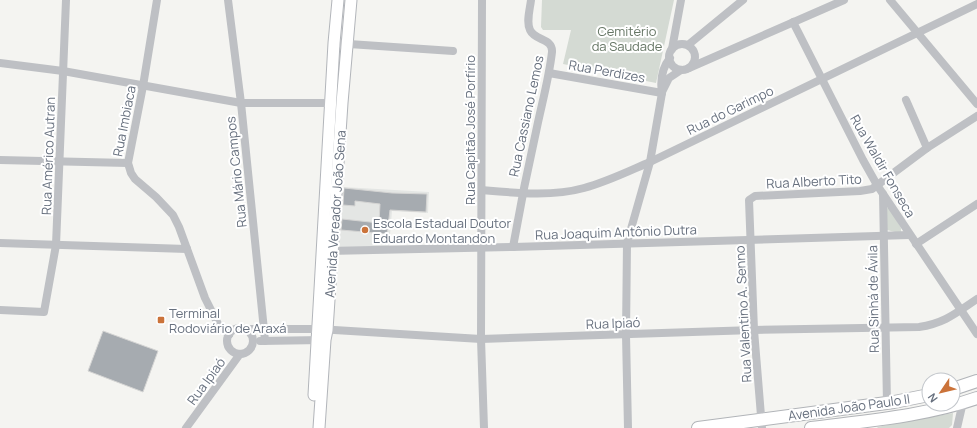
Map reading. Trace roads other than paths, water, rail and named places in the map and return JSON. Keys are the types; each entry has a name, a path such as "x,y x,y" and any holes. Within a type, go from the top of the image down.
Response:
{"main road":[{"name":"Avenida Vereador João Sena","path":"319,428 322,335 327,251 331,103 338,0"},
{"name":"Avenida Vereador João Sena","path":"327,251 351,0"},
{"name":"Avenida Vereador João Sena","path":"312,428 322,335"},
{"path":"961,386 977,381"},
{"name":"Avenida João Paulo II","path":"698,428 762,424 921,397"},
{"name":"Avenida João Paulo II","path":"812,428 870,424 977,398"}],"street":[{"name":"Rua Américo Autran","path":"0,310 44,312 56,245 66,0"},
{"name":"Rua Imbiaca","path":"157,0 143,86 128,163 131,174 135,179 173,215 218,324 229,335"},
{"name":"Rua Mário Campos","path":"228,0 241,103 264,341"},
{"name":"Rua Capitão José Porfírio","path":"482,0 481,339 484,428"},
{"name":"Rua Cassiano Lemos","path":"513,247 522,194 549,73 552,51 549,42 533,34 530,30 528,24 531,0"},
{"path":"662,93 661,83 664,64 670,58 681,0"},
{"path":"688,46 743,0"},
{"path":"628,428 626,243 650,162 662,93 669,78 681,70 689,68 844,0"},
{"path":"890,0 977,104"},
{"name":"Rua do Garimpo","path":"482,190 522,194 568,191 584,188 650,162 977,4"},
{"name":"Rua Waldir Fonseca","path":"793,22 877,185 977,334"},
{"path":"689,68 694,62 695,54 705,32"},
{"path":"334,43 453,51"},
{"path":"672,49 679,44 688,46 695,54 714,57"},
{"path":"670,58 673,66 681,70"},
{"path":"0,63 63,71 241,103 331,103"},
{"name":"Rua Perdizes","path":"549,73 662,93"},
{"path":"906,100 927,148"},
{"name":"Rua Alberto Tito","path":"751,198 755,196 860,191 872,189 927,148 977,116"},
{"path":"0,160 128,163"},
{"name":"Rua Sinhá de Ávila","path":"883,194 887,403"},
{"name":"Rua Valentino A. Senno","path":"751,198 749,203 754,330 762,424"},
{"path":"916,244 977,204"},
{"name":"Rua Joaquim Antônio Dutra","path":"327,251 482,248 910,234"},
{"path":"0,243 187,249"},
{"name":"Rua Ipiaó","path":"322,335 253,341 253,346 248,352 240,354 233,352 228,346 229,335 235,330 243,329 322,335 481,339 754,330 919,327 945,320 977,299"},
{"path":"243,329 250,333 253,341"},
{"name":"Rua Ipiaó","path":"189,424 240,354"},
{"path":"957,428 963,402"}],"place":[{"name":"Escola Estadual Doutor Eduardo Montandon","path":"365,230"},
{"name":"Terminal Rodoviário de Araxá","path":"161,320"}],"park label":[{"name":"Cemitério da Saudade","path":"627,38"}]}
